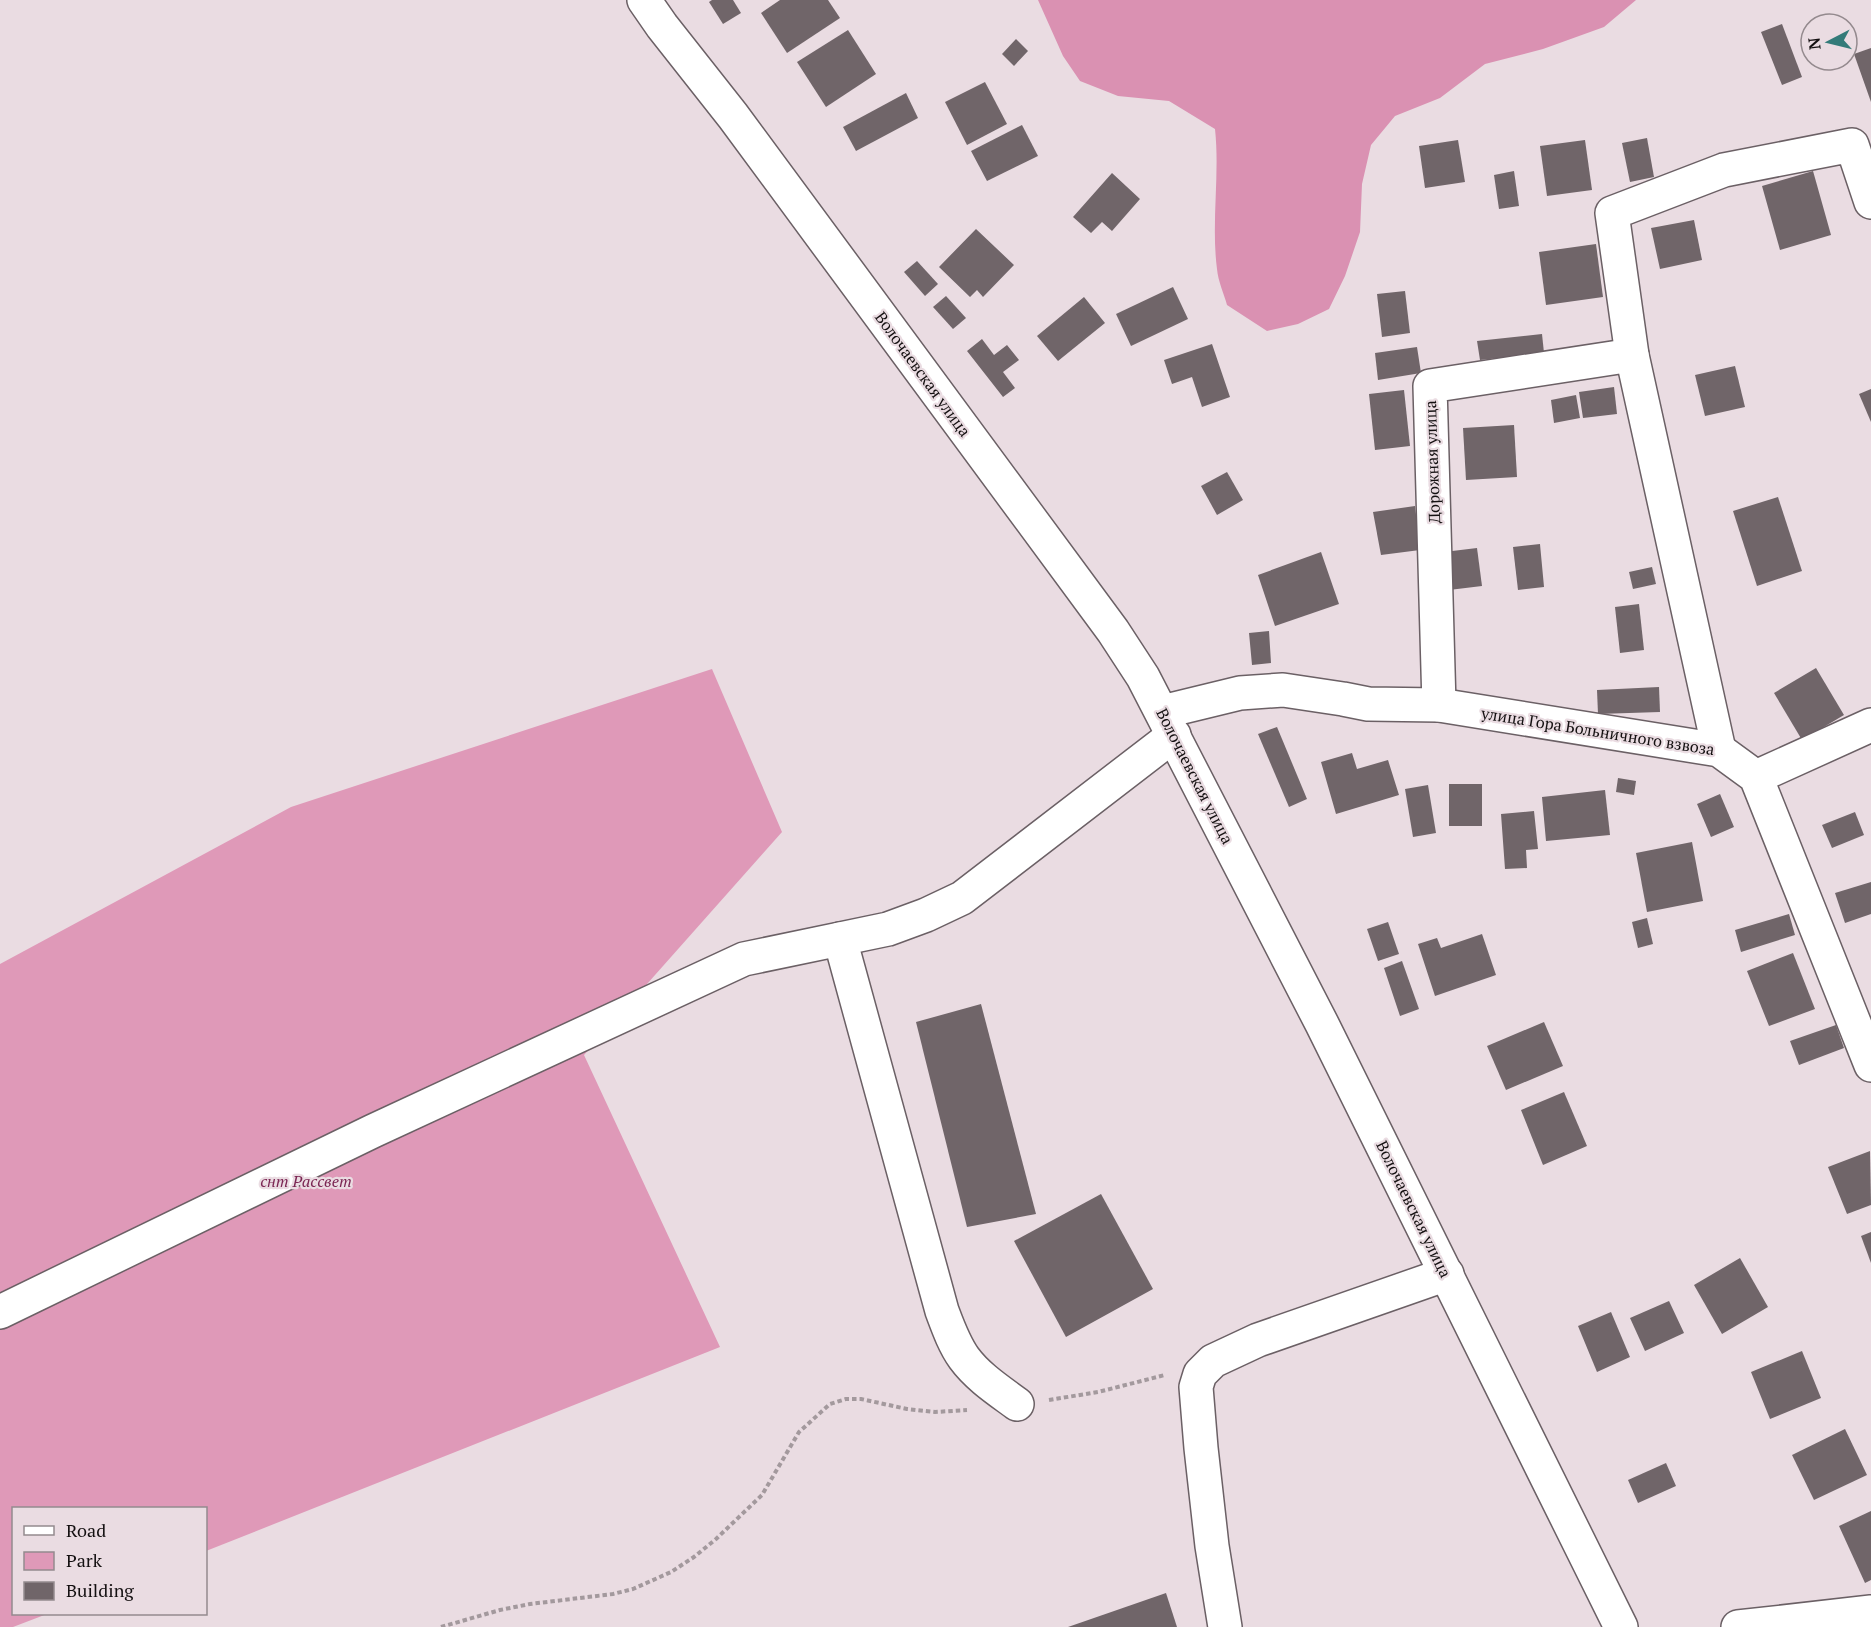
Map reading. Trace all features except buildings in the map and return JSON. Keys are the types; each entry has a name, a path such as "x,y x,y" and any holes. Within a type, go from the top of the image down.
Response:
{"street":[{"name":"Волочаевская улица","path":"644,0 740,126 1129,654 1168,723 1327,1034 1621,1627"},
{"path":"1719,750 1632,356 1612,213 1724,170 1852,145 1871,202"},
{"name":"Дорожная улица","path":"1439,705 1430,386 1632,356"},
{"name":"улица Гора Больничного взвоза","path":"1168,723 1240,693 1283,690 1368,704 1439,705 1719,750 1756,777"},
{"path":"0,1312 373,1131 744,958 888,929 962,898 1168,723"},
{"path":"1871,725 1756,777 1871,1065"},
{"path":"840,939 942,1311 963,1357 984,1379 1017,1404"},
{"path":"1225,1627 1212,1546 1196,1387 1200,1374 1213,1361 1258,1340 1446,1274"},
{"path":"1738,1627 1871,1612"}],"path":[{"path":"441,1627 510,1608 613,1594 633,1589 671,1572 716,1539 762,1495 799,1432 830,1404 846,1399 861,1400 935,1412 1017,1404 1098,1392 1213,1361"}],"green space":[{"name":"снт Рассвет","path":"712,669 782,832 584,1055 720,1347 207,1551 207,1507 12,1507 12,1615 44,1615 13,1627 0,1627 0,964 291,807"}],"shaded area":[{"path":"1038,0 1636,0 1604,27 1543,49 1485,64 1440,98 1395,116 1371,145 1362,184 1360,232 1345,276 1329,309 1298,324 1267,331 1227,305 1219,278 1215,252 1217,164 1215,129 1169,101 1118,96 1080,81 1063,56"}]}
